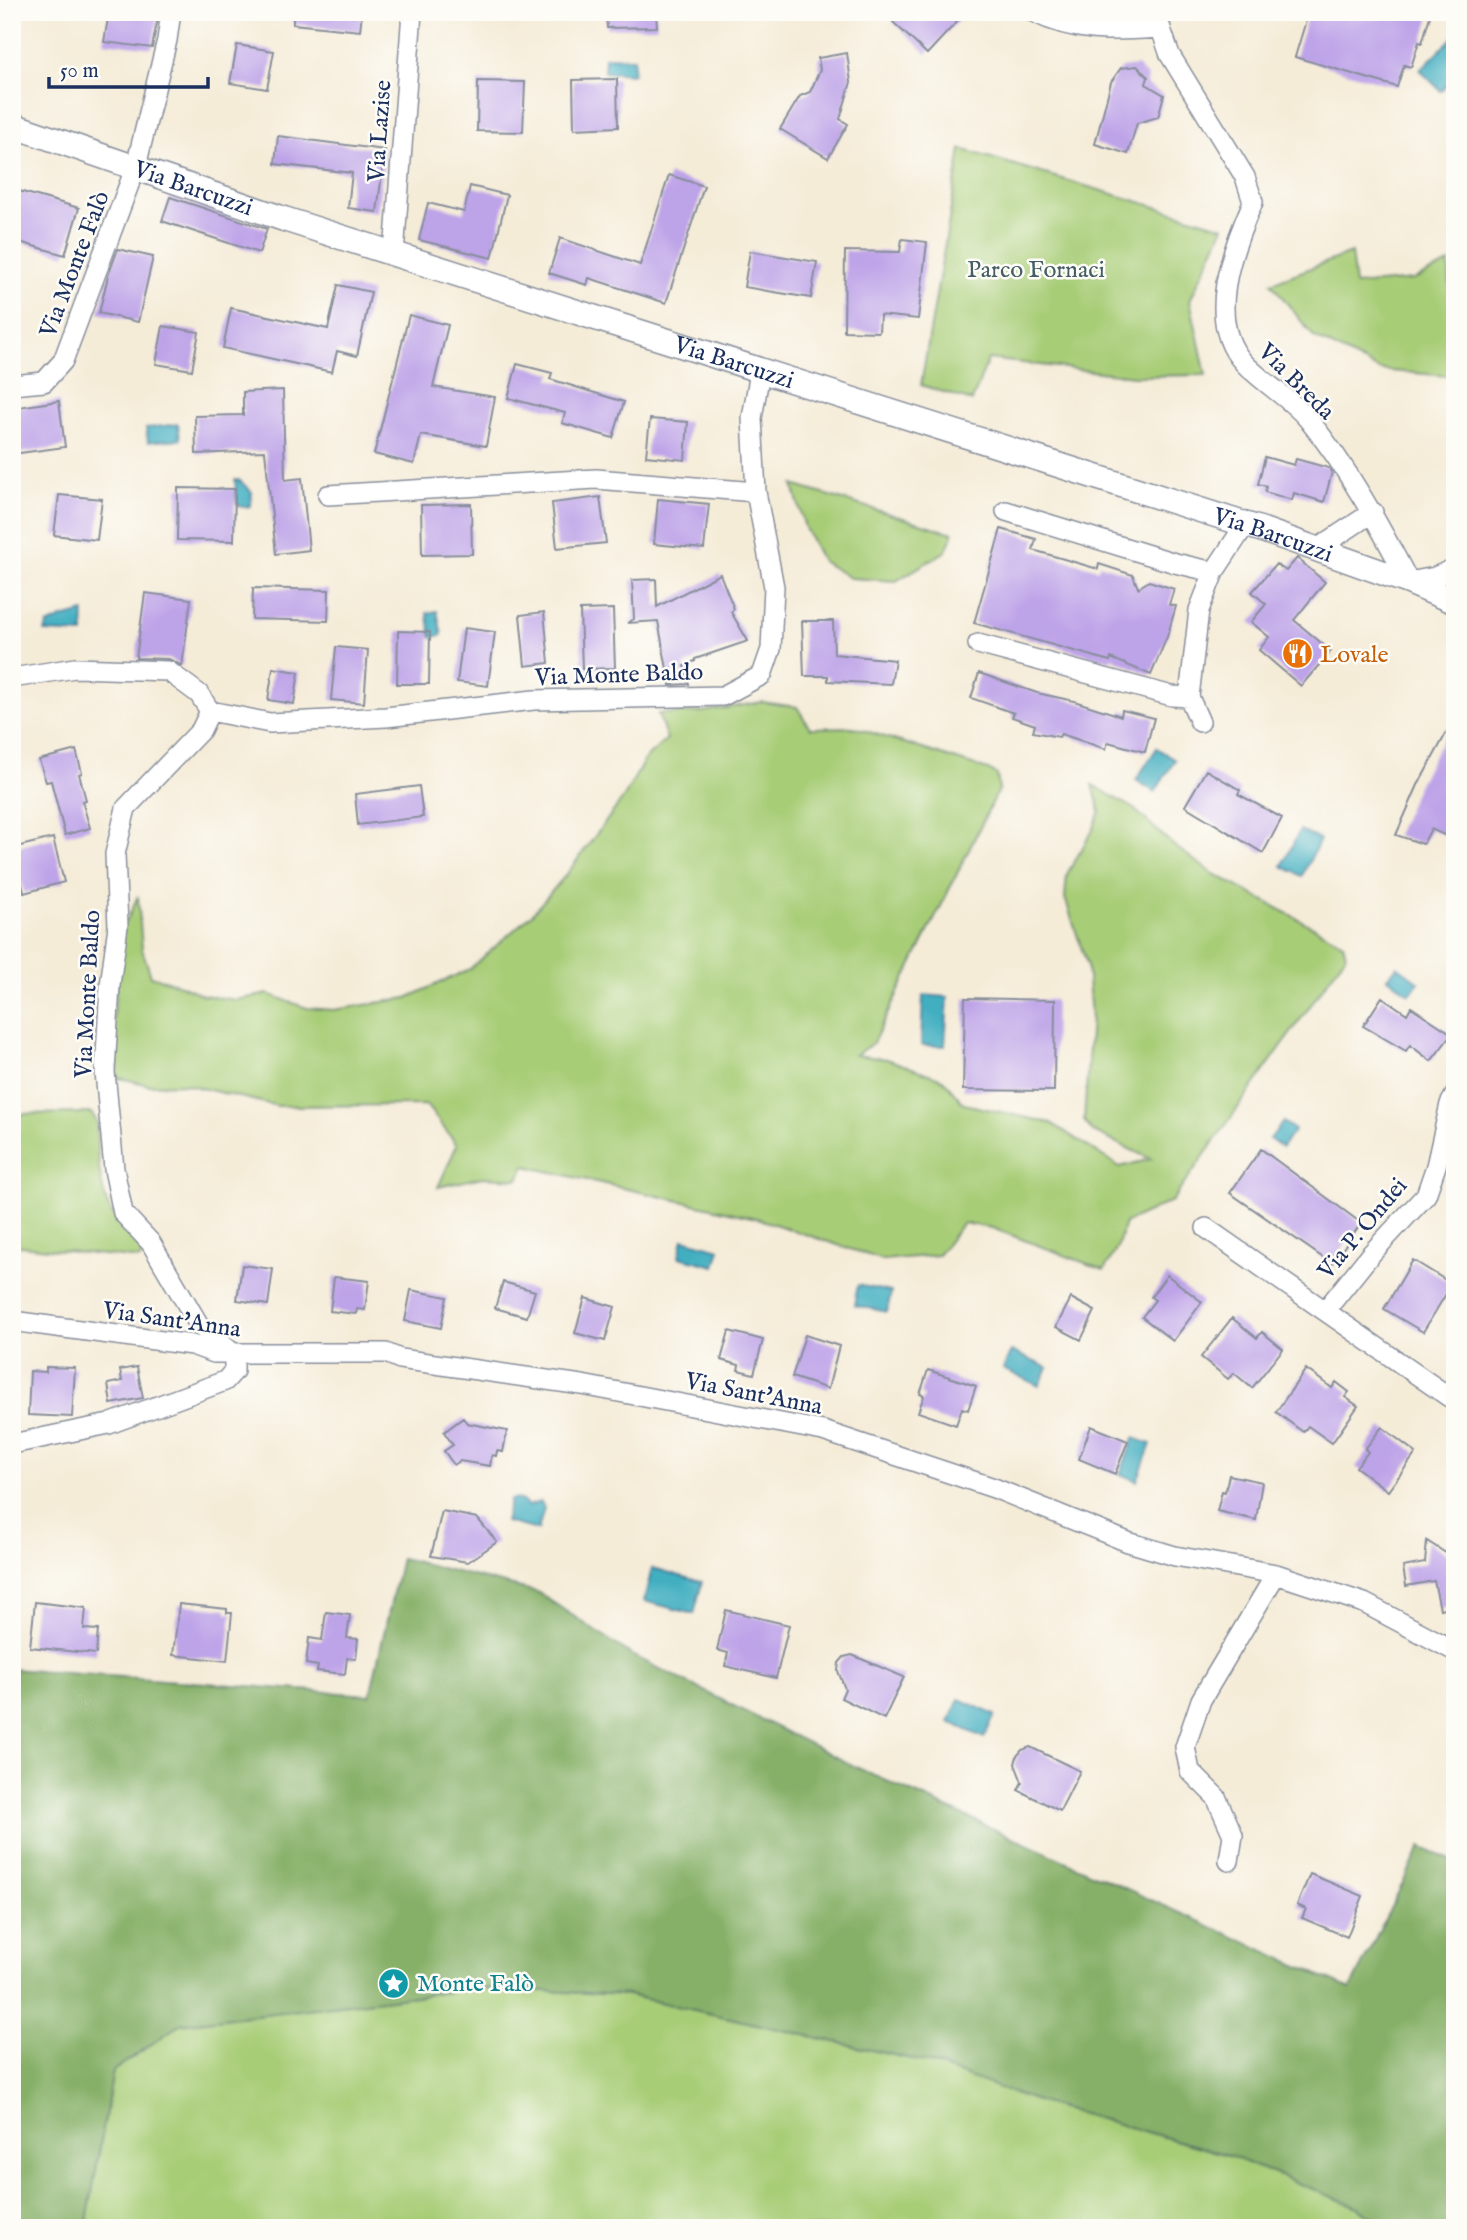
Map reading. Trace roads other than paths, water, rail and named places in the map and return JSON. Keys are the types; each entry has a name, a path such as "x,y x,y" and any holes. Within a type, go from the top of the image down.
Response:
{"street":[{"path":"136,166 167,40 171,12"},
{"name":"Via Lazise","path":"394,254 412,12"},
{"path":"1032,12 1069,27 1101,32 1158,20"},
{"name":"Via Breda","path":"1158,20 1170,55 1245,177 1253,202 1237,239 1224,285 1226,321 1235,352 1245,365 1307,418 1373,512 1409,582"},
{"name":"Via Barcuzzi","path":"12,125 284,219 1245,525 1409,582 1455,602"},
{"name":"Via Monte Falò","path":"12,386 44,382 63,360 136,166"},
{"name":"Via Monte Baldo","path":"234,1354 199,1325 151,1243 123,1213 114,1169 105,1072 110,985 118,926 115,854 126,808 201,730 210,711 270,723 386,717 534,700 723,696 762,675 771,649 774,587 756,492 752,418 760,372"},
{"path":"328,495 596,479 756,492"},
{"path":"1006,511 1175,563 1214,572"},
{"path":"1317,550 1373,512"},
{"path":"1200,722 1189,697 1199,610 1214,572 1245,525"},
{"path":"1409,582 1435,577 1455,568"},
{"path":"978,644 1146,690 1189,697"},
{"path":"12,678 75,668 168,671 199,694 210,711"},
{"name":"Via P. Ondei","path":"1325,1311 1370,1255 1426,1195 1436,1166 1450,1104 1455,1095"},
{"name":"Via P. Ondei","path":"1206,1228 1448,1397"},
{"name":"Via Sant'Anna","path":"12,1321 192,1345 214,1353 386,1353 400,1359 582,1385 824,1431 993,1488 1128,1542 1175,1556 1276,1574 1369,1605 1455,1651"},
{"path":"12,1444 109,1424 225,1381 233,1371 234,1354"},
{"path":"1229,1861 1233,1835 1216,1797 1190,1771 1185,1747 1201,1700 1276,1574"}],"water":[{"path":"1455,35 1455,76 1441,91 1420,70"},
{"path":"605,57 634,58 633,74 604,72"},
{"path":"178,424 180,439 148,442 146,428"},
{"path":"235,480 239,480 252,492 251,506 241,507 237,504"},
{"path":"437,611 442,635 432,637 427,613"},
{"path":"84,612 83,634 45,632 47,625"},
{"path":"1157,748 1175,760 1155,792 1136,780"},
{"path":"1300,830 1320,840 1302,876 1282,866"},
{"path":"1397,966 1419,982 1410,994 1388,978"},
{"path":"923,995 948,997 945,1046 921,1045"},
{"path":"1283,1122 1295,1130 1282,1147 1270,1139"},
{"path":"683,1239 720,1249 715,1266 679,1257"},
{"path":"858,1285 891,1292 887,1312 854,1305"},
{"path":"1011,1351 1048,1368 1039,1386 1003,1369"},
{"path":"1134,1438 1151,1444 1137,1481 1120,1474"},
{"path":"510,1500 521,1500 528,1506 540,1502 544,1508 538,1530 505,1522"},
{"path":"652,1568 702,1582 694,1614 644,1601"},
{"path":"959,1699 995,1715 984,1738 949,1722"}],"place":[{"name":"Lovale","path":"1297,654"},
{"name":"Monte Falò","path":"394,1983"}],"park label":[{"name":"Parco Fornaci","path":"1036,269"}]}
